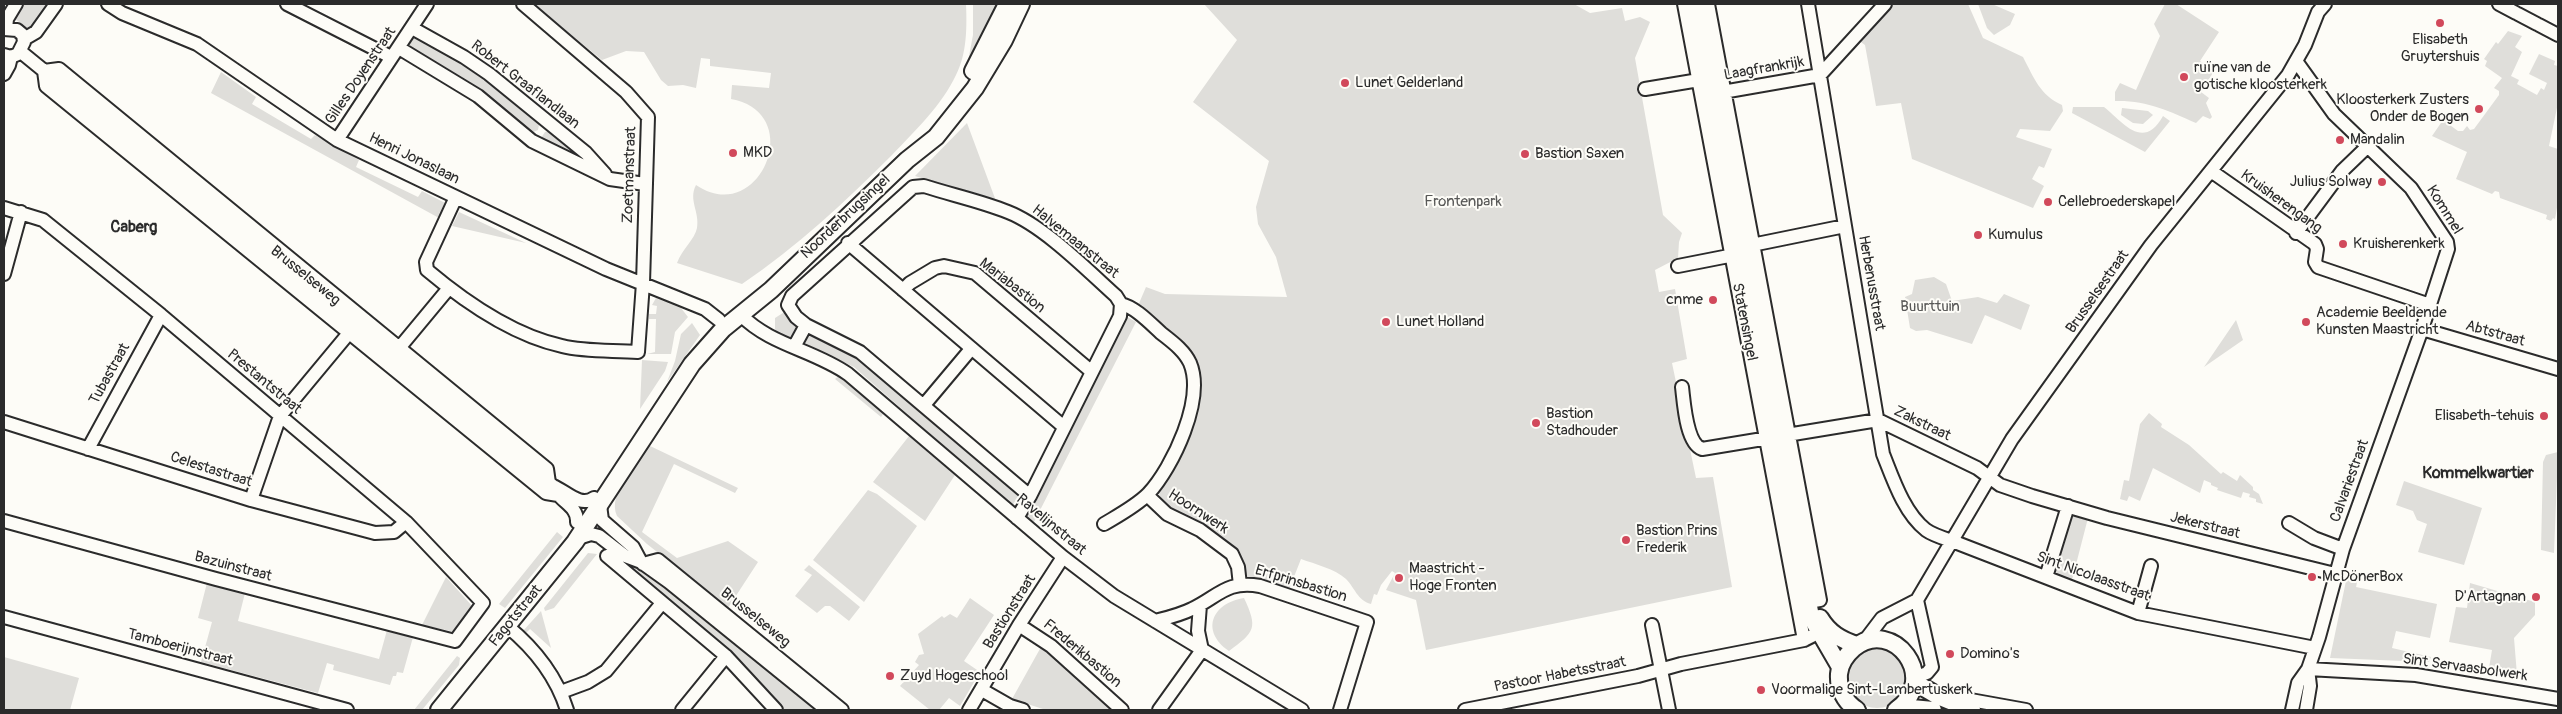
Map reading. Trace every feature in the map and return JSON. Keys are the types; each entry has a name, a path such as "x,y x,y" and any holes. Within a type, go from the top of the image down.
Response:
{"main road":[{"name":"Noorderbrugsingel","path":"907,160 974,69 1007,4"},
{"name":"Noorderbrugsingel","path":"650,418 718,334 771,290 785,274 907,160 936,137 975,88 1004,40 1021,4"},
{"name":"Statensingel","path":"1696,4 1811,617 1840,667"},
{"name":"Noorderbrugsingel","path":"650,418 686,358 719,320 766,283 785,274"},
{"path":"582,527 650,418"},
{"name":"Fagotstraat","path":"439,710 507,626 582,527"},
{"name":"Fagotstraat","path":"426,710 582,527"},
{"name":"Statensingel","path":"1808,602 1828,629 1841,639 1860,644"},
{"path":"1857,710 1844,704 1840,686 1840,667 1847,654 1860,644 1880,640 1897,646 1912,663 1914,680 1909,697 1899,708"},
{"path":"1914,680 1948,701 1972,710"},
{"path":"1899,708 1933,710"}],"street":[{"path":"16,4 7,19 5,29 17,30 24,39"},
{"path":"4,74 10,65 12,54 24,39 33,34 56,4"},
{"name":"Henri Jonaslaan","path":"108,4 122,13 197,44 337,140 606,269 705,309 719,320"},
{"path":"287,4 395,52 478,96 532,141 610,179 645,184"},
{"name":"Gilles Doyenstraat","path":"337,140 428,4"},
{"name":"Zoetmanstraat","path":"449,288 490,316 542,340 576,348 638,352 643,283 648,120 646,113 626,92 523,4"},
{"name":"Statensingel","path":"1684,4 1711,86"},
{"name":"Statensingel","path":"1708,4 1711,86"},
{"name":"Herbenusstraat","path":"1808,4 1883,454 1902,497 1923,527 1952,541"},
{"path":"1820,75 1885,4"},
{"path":"2499,4 2558,35"},
{"name":"Brusselsestraat","path":"1917,600 2012,439 2151,245 2288,75 2320,7"},
{"name":"Robert Graaflandlaan","path":"412,28 483,70 586,154 610,179"},
{"name":"Brusselseweg","path":"12,54 44,71 553,488 573,509 586,534 596,535 629,552"},
{"name":"Kommel","path":"2296,61 2330,108 2411,188 2447,242 2448,248 2430,306"},
{"name":"Brusselseweg","path":"44,71 59,69 400,347 547,469 553,488 579,501 597,501 602,520 629,552 669,582 827,710"},
{"name":"Brusselseweg","path":"44,71 46,86 546,493 553,488"},
{"name":"Laagfrankrijk","path":"1645,89 1711,86 1820,75"},
{"path":"532,141 547,123"},
{"path":"2296,233 2342,172 2368,146"},
{"name":"Kruisherengang","path":"2211,171 2296,233 2315,244 2317,249 2315,262 2318,267 2430,306"},
{"name":"Halvemaanstraat","path":"788,305 792,296 910,188 924,186 999,208 1018,216 1055,243 1116,296 1121,304 1144,319 1186,356 1192,369 1192,398 1184,434 1171,461 1147,495"},
{"path":"400,347 449,288 425,266 456,197"},
{"name":"Prestantstraat","path":"4,208 43,220 161,315 406,522 482,600 482,607"},
{"path":"4,274 21,212"},
{"path":"1678,266 1845,226"},
{"path":"848,243 1064,427"},
{"name":"Mariabastion","path":"903,290 910,282 944,266 975,274 1092,372"},
{"path":"1017,518 1030,496 1120,316 1121,304"},
{"name":"Ravelijnstraat","path":"788,305 796,317 806,324 856,348 1030,496"},
{"name":"Calvariestraat","path":"2292,710 2298,683 2308,669 2315,648 2343,549 2430,306"},
{"name":"Tubastraat","path":"88,449 161,315"},
{"name":"Ravelijnstraat","path":"741,315 755,329 848,374 1063,557 1114,596 1302,710"},
{"path":"794,347 806,324"},
{"name":"Abtstraat","path":"2423,328 2558,369"},
{"path":"251,500 280,416 348,333"},
{"path":"924,405 971,349"},
{"name":"Zakstraat","path":"1682,387 1691,439 1697,448 1708,450 1878,420 1976,468 1989,478"},
{"name":"Celestastraat","path":"4,422 251,500 374,533 394,532 406,522"},
{"name":"Statensingel","path":"1777,437 1804,640"},
{"name":"Jekerstraat","path":"1989,478 2000,485 2068,506 2335,574"},
{"path":"1104,524 1147,495"},
{"name":"Hoornwerk","path":"1147,495 1164,512 1200,530 1232,554 1238,567 1240,584"},
{"path":"2046,578 2068,506"},
{"name":"Bazuinstraat","path":"4,521 207,577 455,641 482,607"},
{"path":"2289,523 2314,538 2343,549"},
{"name":"Sint Nicolaasstraat","path":"1952,541 2138,613 2315,648"},
{"path":"625,570 629,552"},
{"path":"607,556 726,656 776,710"},
{"name":"Bastionstraat","path":"969,710 1019,624 1063,557"},
{"name":"Brusselseweg","path":"642,563 658,560 842,710"},
{"path":"2138,613 2151,566"},
{"name":"Erfprinsbastion","path":"1154,621 1186,612 1200,605 1218,591 1240,584 1260,586 1367,622 1340,710"},
{"path":"1860,644 1882,618 1917,600 1932,668 1914,680"},
{"path":"561,692 588,682 606,671 662,603"},
{"path":"1159,710 1202,650 1198,625 1200,605"},
{"name":"Tamboerijnstraat","path":"4,617 347,710"},
{"name":"Frederikbastion","path":"1019,624 1051,646 1122,710"},
{"path":"1652,625 1669,710"},
{"path":"507,626 536,653 561,692 567,710"},
{"name":"Pastoor Habetsstraat","path":"1465,710 1804,640 1818,632"},
{"path":"682,710 726,656"},
{"name":"Calvariestraat","path":"2306,710 2310,686 2308,669"},
{"name":"Sint Servaasbolwerk","path":"2308,669 2416,674 2558,699"},
{"path":"982,690 1010,706 1023,710"},
{"path":"1948,701 1954,697 2026,710"}],"green space":[{"path":"21,4 52,4 32,31 12,17"},
{"path":"533,4 966,4 966,31 960,67 943,97 927,117 892,155 838,207 782,255 742,284 677,263 697,228 693,196 696,185 719,194 739,192 755,180 766,163 770,144 767,124 754,108 731,99 732,85 769,88 771,73 710,66 710,59 701,58 696,88 683,85 668,86 661,80 644,52 626,51 602,60"},
{"path":"973,4 1003,4 965,77 973,35"},
{"name":"Frontenpark","path":"1204,4 1574,4 1590,13 1622,8 1625,21 1640,17 1650,22 1635,58 1663,215 1682,233 1679,242 1678,258 1655,270 1659,292 1675,289 1687,359 1672,363 1696,478 1713,477 1732,587 1426,650 1416,600 1386,590 1395,573 1392,571 1381,585 1377,595 1374,594 1371,604 1362,600 1349,582 1341,575 1301,559 1288,592 1249,580 1233,547 1202,524 1177,511 1172,513 1160,501 1159,491 1197,371 1192,354 1137,308 1146,287 1165,294 1287,297 1276,257 1258,224 1256,207 1269,161 1193,102 1237,40"},
{"path":"1890,4 1968,4 1983,38 2023,57 2034,79 2043,91 2054,101 2062,105 2063,111 2050,131 2020,129 2016,137 2052,149 2044,168 2039,166 2032,179 2044,186 2033,208 1912,159 1901,103 1876,106 1865,45 1858,40"},
{"path":"1978,4 1992,4 2015,14 2010,25 1994,35 1987,28"},
{"path":"2165,4 2176,4 2219,32 2200,61 2214,71 2201,92 2209,98 2206,103 2212,117 2210,119 2203,116 2196,123 2147,104 2115,101 2115,92 2120,83 2136,90 2160,36 2154,24"},
{"path":"2508,31 2522,36 2515,47 2522,52 2511,76 2519,80 2517,84 2537,95 2541,88 2544,90 2547,83 2529,74 2539,54 2555,61 2554,65 2558,66 2558,103 2549,146 2558,149 2558,202 2555,219 2553,218 2551,221 2546,219 2547,215 2500,198 2499,192 2495,191 2492,194 2456,179 2467,152 2432,136 2443,120 2458,131 2463,131 2467,126 2470,130 2474,129 2499,95 2499,91 2494,88 2502,78 2485,66 2487,61 2484,59 2496,42 2498,44"},
{"path":"414,35 461,59 491,81 537,121 539,125 538,130 531,133 410,50 409,43"},
{"path":"221,72 256,97 252,104 311,139 315,135 359,160 356,167 418,197 422,191 445,203 439,218 211,93"},
{"path":"2073,107 2104,107 2125,125 2140,133 2148,132 2155,127 2163,116 2170,121 2145,152 2072,113"},
{"path":"2122,108 2148,111 2153,115 2143,124 2133,123 2121,115"},
{"path":"967,123 996,201 915,176"},
{"path":"550,131 582,158 541,138 545,132"},
{"path":"459,212 526,243 452,226"},
{"name":"Buurttuin","path":"1934,277 1946,284 1952,301 1978,297 1997,303 2004,294 2030,305 2021,330 1985,315 1972,344 1927,330 1916,331 1910,328 1905,297 1912,294 1915,280"},
{"path":"656,298 681,308 688,317 675,332 671,354 647,354 655,352 656,319 649,319 649,314 656,314 657,306 652,305"},
{"path":"786,311 798,325 794,336 788,339 775,332 775,318"},
{"path":"1124,315 1136,322 1033,524 1024,514"},
{"path":"2236,320 2243,340 2204,367"},
{"path":"692,323 700,335 667,382 675,361 681,334"},
{"path":"810,333 852,352 1019,495 1012,506 854,367 805,344 806,337"},
{"path":"642,360 668,362 665,371 640,409"},
{"path":"840,375 884,413 881,417 835,379"},
{"path":"2149,413 2162,424 2161,427 2189,445 2221,474 2223,472 2237,481 2240,475 2259,494 2263,504 2249,497 2250,494 2243,492 2241,498 2217,490 2218,488 2204,480 2200,493 2153,468 2140,501 2129,496 2127,501 2120,499 2124,480 2129,481 2140,424"},
{"path":"909,436 955,475 925,521 873,482"},
{"path":"648,445 738,488 735,493 674,464 642,532 677,558 728,541 758,562 728,608 647,544 617,516 615,507 619,488 630,469"},
{"path":"2558,452 2554,553 2541,550 2543,462 2546,455"},
{"path":"2404,481 2482,508 2464,565 2418,552 2427,524 2417,520 2413,511 2396,505"},
{"path":"868,490 877,494 917,526 864,602 813,560"},
{"path":"2070,513 2088,518 2072,580 2050,572"},
{"path":"557,532 563,537 505,608 499,604"},
{"path":"588,553 597,554 554,608 545,611 544,608"},
{"path":"629,562 655,578 816,710 780,710 629,568"},
{"path":"809,565 860,607 849,621 830,606 825,606 817,613 795,596 812,575 804,570"},
{"path":"2347,576 2358,578 2356,587 2437,604 2430,638 2396,631 2392,648 2431,657 2429,662 2330,658"},
{"path":"446,577 473,607 455,632 422,625"},
{"path":"208,579 246,589 238,621 379,659 389,623 415,630 403,673 397,672 396,676 393,676 390,685 333,670 334,665 327,663 318,693 201,662 212,622 198,618"},
{"path":"2470,583 2535,602 2535,615 2514,638 2517,675 2489,668 2492,650 2449,642 2456,607 2467,608"},
{"path":"970,598 994,615 964,661 980,672 960,706 949,698 939,710 930,710 900,686 919,665 915,662 919,655 924,654 918,634 942,616 944,618 950,614 957,618"},
{"path":"1244,598 1251,616 1252,629 1244,639 1229,651 1220,643 1215,635 1214,619 1224,606"},
{"path":"541,611 551,648 530,629 526,633 523,631"},
{"path":"1041,647 1112,710 1046,710 1012,699"},
{"path":"1871,648 1883,648 1894,653 1902,661 1907,672 1905,690 1894,703 1883,708 1871,708 1860,703 1852,695 1847,684 1847,672 1852,661 1860,653"},
{"path":"457,656 460,658 459,665 422,710 414,710"},
{"path":"4,657 79,678 70,710 4,710"}],"place":[{"name":"Elisabeth Gruytershuis","path":"2440,23"},
{"name":"ruïne van de gotische kloosterkerk","path":"2184,77"},
{"name":"Lunet Gelderland","path":"1345,83"},
{"name":"Kloosterkerk Zusters Onder de Bogen","path":"2479,109"},
{"name":"Mandalin","path":"2340,140"},
{"name":"MKD","path":"733,153"},
{"name":"Bastion Saxen","path":"1525,154"},
{"name":"Julius Solway","path":"2382,182"},
{"name":"Cellebroederskapel","path":"2048,202"},
{"name":"Kumulus","path":"1978,235"},
{"name":"Kruisherenkerk","path":"2343,244"},
{"name":"cnme","path":"1713,300"},
{"name":"Lunet Holland","path":"1386,322"},
{"name":"Academie Beeldende Kunsten Maastricht","path":"2306,322"},
{"name":"Elisabeth-tehuis","path":"2544,416"},
{"name":"Bastion Stadhouder","path":"1536,423"},
{"name":"Bastion Prins Frederik","path":"1626,540"},
{"name":"McDönerBox","path":"2312,577"},
{"name":"Maastricht - Hoge Fronten","path":"1399,578"},
{"name":"D'Artagnan","path":"2536,597"},
{"name":"Domino's","path":"1950,654"},
{"name":"Zuyd Hogeschool","path":"890,676"},
{"name":"Voormalige Sint-Lambertuskerk","path":"1761,690"}],"district":[{"name":"Caberg","path":"134,228"},
{"name":"Kommelkwartier","path":"2478,474"}]}
